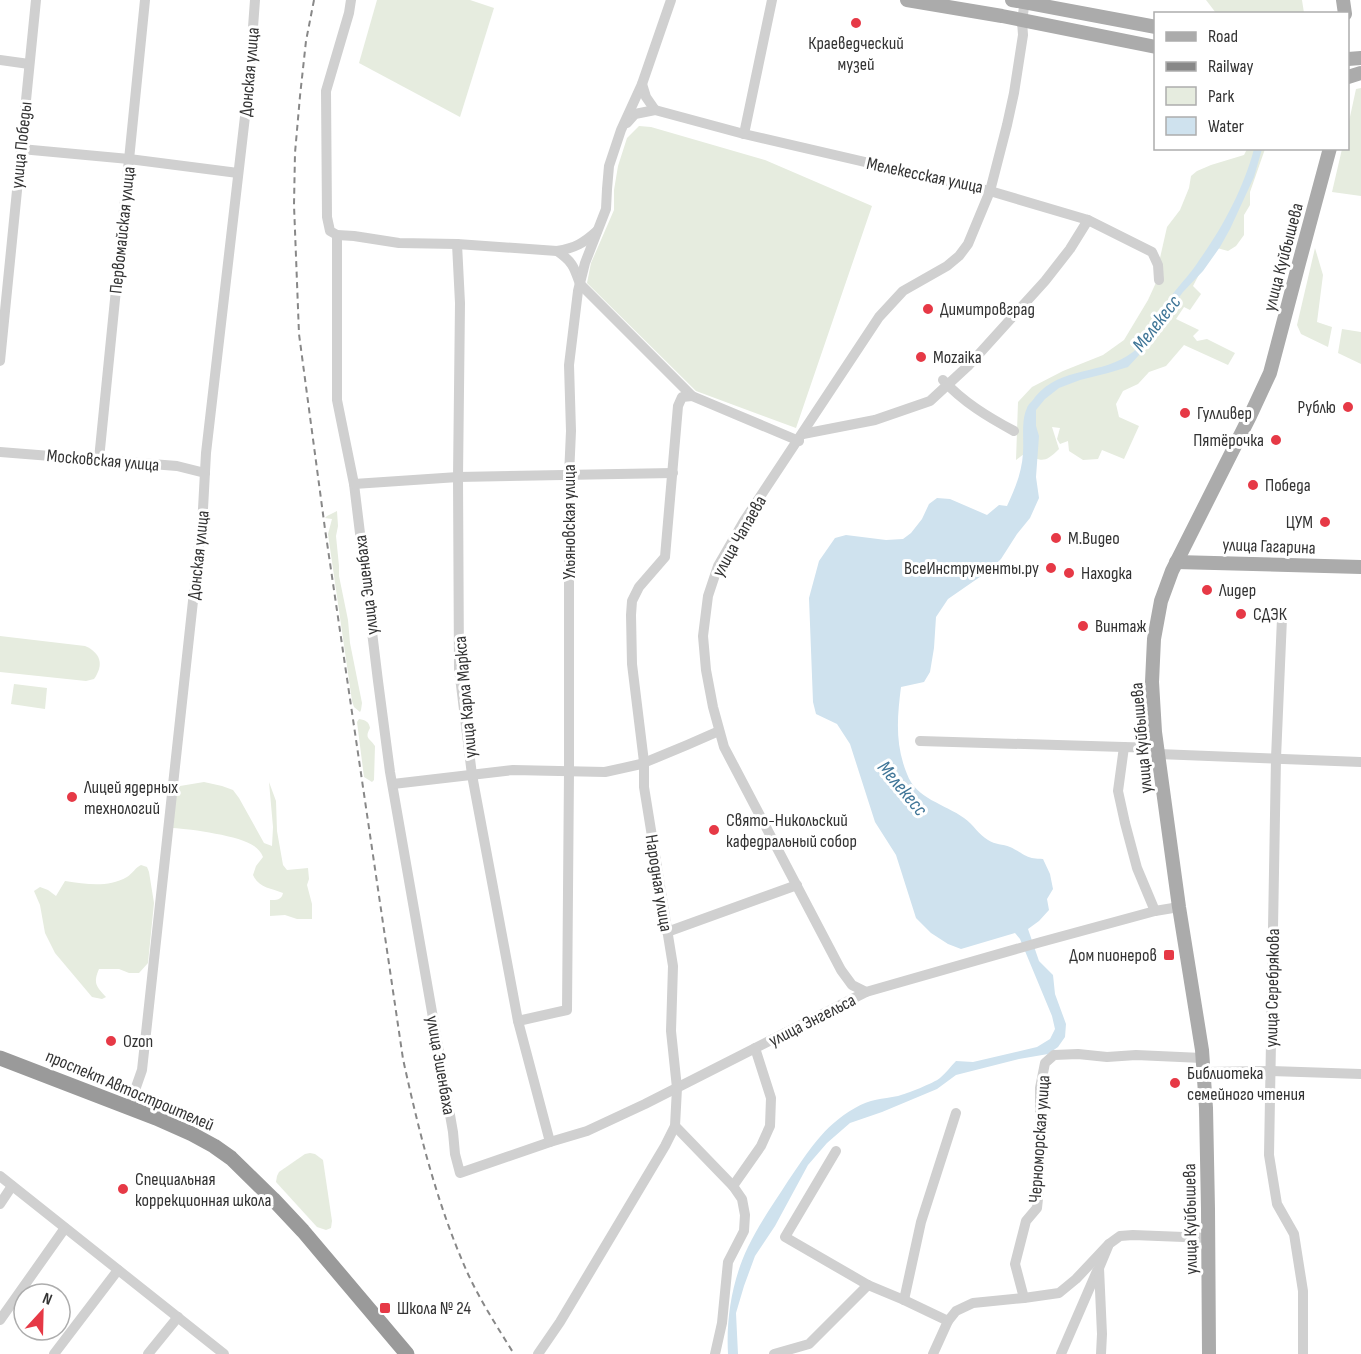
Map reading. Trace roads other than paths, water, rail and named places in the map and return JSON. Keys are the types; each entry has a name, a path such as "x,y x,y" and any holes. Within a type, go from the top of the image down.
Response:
{"highway":[{"name":"проспект Автостроителей","path":"0,1058 129,1107 192,1134 231,1158 303,1231 407,1354"}],"main road":[{"path":"907,0 1154,46"},
{"path":"1020,1 1154,27"},
{"name":"улица Куйбышева","path":"1209,1354 1209,1238 1203,1065 1155,732 1152,682 1154,639 1161,601 1176,562 1270,373 1329,150"},
{"name":"улица Гагарина","path":"1176,562 1361,567"}],"street":[{"name":"улица Победы","path":"0,361 36,0"},
{"name":"Первомайская улица","path":"99,459 145,0"},
{"name":"Донская улица","path":"129,1107 142,1070 203,509 206,453 249,82 255,0"},
{"name":"улица Эшенбаха","path":"351,0 326,91 327,217 330,231 338,236 337,400 354,484 393,784 460,1173"},
{"name":"Ульяновская улица","path":"518,1021 567,1010 571,431 569,365 580,284 585,263 606,209 609,166 621,130 642,84 671,0"},
{"path":"744,134 772,0"},
{"name":"Мелекесская улица","path":"655,110 744,134 990,191 1014,93 1023,36 1020,1"},
{"path":"0,60 29,64"},
{"path":"621,130 635,114 655,110 646,97 642,84"},
{"path":"21,149 129,159 238,173"},
{"path":"990,191 1088,220 1152,252 1158,265 1159,280"},
{"name":"улица Чапаева","path":"866,992 852,985 841,970 724,747 718,731 706,670 703,636 708,596 718,566 744,521 879,317 903,291 931,277 959,256 968,244 990,191"},
{"path":"557,251 569,259 580,284 692,396 801,437 875,420 930,401 945,382 969,365 1044,281 1070,249 1088,220"},
{"path":"0,228 13,230"},
{"path":"338,236 354,236 399,243 457,244 557,251 571,249 586,242 599,229"},
{"name":"улица Карла Маркса","path":"457,244 460,303 459,669 472,775 518,1021 550,1142"},
{"path":"945,382 986,417 1014,431"},
{"name":"Народная улица","path":"538,1354 560,1322 675,1126 677,1088 671,1031 673,966 644,787 644,762 632,664 631,615 632,601 639,587 665,557 678,406 682,397 692,396"},
{"name":"Московская улица","path":"0,452 177,466 205,473"},
{"path":"354,484 458,477 673,473"},
{"name":"улица Серебрякова","path":"1282,618 1276,758 1269,1155 1277,1204 1294,1234 1303,1291 1303,1354"},
{"path":"393,784 513,770 605,772 644,762 718,731"},
{"path":"920,741 1124,747 1158,751 1361,762"},
{"path":"1124,747 1119,791 1125,823 1137,868 1155,912"},
{"path":"667,932 797,885"},
{"name":"улица Энгельса","path":"460,1173 586,1131 677,1088 866,992 1041,942 1179,907"},
{"path":"733,1186 761,1146 770,1126 771,1098 755,1048"},
{"name":"Черноморская улица","path":"1024,1298 1015,1264 1026,1221 1037,1208 1040,1180 1040,1088 1046,1063 1054,1054 1107,1057 1136,1055 1203,1065 1271,1071 1361,1074"},
{"path":"904,1299 921,1222 956,1113"},
{"path":"675,1126 733,1186 742,1199 746,1215 744,1231 728,1262 722,1323 715,1354"},
{"path":"836,1151 785,1237 868,1285 904,1299 948,1321"},
{"path":"0,1176 224,1354"},
{"path":"0,1204 12,1186"},
{"path":"0,1320 65,1228"},
{"path":"933,1354 948,1321 956,1311 973,1303 1059,1293 1076,1280 1109,1244 1120,1236 1209,1238"},
{"path":"1061,1354 1109,1244"},
{"path":"1099,1268 1101,1354"},
{"path":"54,1354 118,1270"},
{"path":"774,1354 808,1344 868,1285"},
{"path":"148,1354 178,1317"}],"water":[{"name":"Мелекесс","path":"1254,150 1262,150 1254,177 1220,247 1171,308 1152,341 1128,367 1059,388 1036,410 1036,426 1039,436 1036,477 1039,498 1030,518 1001,559 987,572 948,599 936,617 930,672 924,682 901,687 898,721 900,753 911,782 924,795 964,818 991,842 1010,847 1029,857 1043,859 1050,874 1053,889 1047,899 1049,910 1028,929 1039,961 1053,975 1055,994 1066,1024 1065,1037 1058,1047 1048,1054 956,1075 937,1089 850,1123 827,1143 808,1165 775,1226 755,1256 736,1313 738,1354 728,1354 731,1300 742,1260 752,1238 810,1150 834,1123 860,1105 902,1095 937,1080 956,1061 973,1062 1037,1047 1050,1039 1055,1029 1052,1016 1020,939 1015,933 961,949 931,933 916,918 896,855 875,822 850,744 837,724 816,714 813,702 809,598 819,561 835,538 846,535 886,540 903,539 922,519 929,504 937,498 950,499 987,515 999,505 1007,506 1021,467 1024,418 1028,405 1046,387 1057,380 1121,360 1139,346 1150,333 1172,295 1217,234 1239,192"}],"railway":[{"path":"314,0 306,41 295,153 294,205 299,334 325,529 403,1059 422,1141 447,1222 473,1284 514,1354"}],"place":[{"name":"Краеведческий музей","path":"856,23"},
{"name":"Димитровград","path":"928,309"},
{"name":"Mozaika","path":"921,357"},
{"name":"Рублю","path":"1348,407"},
{"name":"Гулливер","path":"1185,413"},
{"name":"Пятёрочка","path":"1276,440"},
{"name":"Победа","path":"1253,485"},
{"name":"ЦУМ","path":"1325,522"},
{"name":"М.Видео","path":"1056,538"},
{"name":"ВсеИнструменты.ру","path":"1051,568"},
{"name":"Находка","path":"1069,573"},
{"name":"Лидер","path":"1207,590"},
{"name":"СДЭК","path":"1241,614"},
{"name":"Винтаж","path":"1083,626"},
{"name":"Лицей ядерных технологий","path":"72,797"},
{"name":"Свято-Никольский кафедральный собор","path":"714,830"},
{"name":"Дом пионеров","path":"1169,955"},
{"name":"Ozon","path":"111,1041"},
{"name":"Библиотека семейного чтения","path":"1175,1083"},
{"name":"Специальная коррекционная школа","path":"123,1189"},
{"name":"Школа № 24","path":"385,1308"}]}
